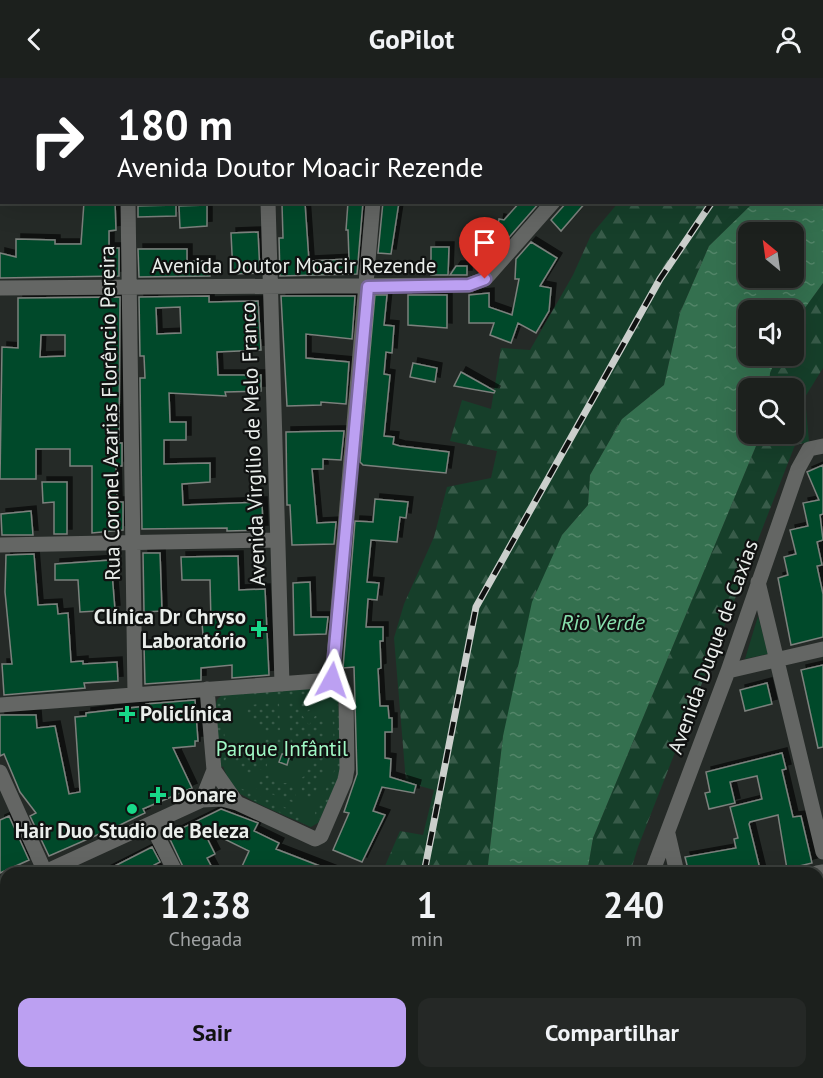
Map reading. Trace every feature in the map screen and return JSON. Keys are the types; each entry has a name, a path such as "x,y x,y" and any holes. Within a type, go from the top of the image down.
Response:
{"street":[{"name":"Rua Coronel Azarias Florêncio Pereira","path":"128,204 135,695"},
{"name":"Avenida Virgílio de Melo Franco","path":"268,204 276,540 282,684"},
{"path":"332,680 368,287 373,204"},
{"name":"Avenida Doutor Moacir Rezende","path":"0,288 368,287 477,283 485,279 551,204"},
{"name":"Avenida Duque de Caxias","path":"654,867 728,671 798,469 810,449 823,446"},
{"path":"0,545 276,540"},
{"path":"758,582 823,852"},
{"path":"728,671 823,649"},
{"path":"0,705 332,680 343,689 346,697 347,769 321,836 310,839 237,803 222,799 202,800 55,867"},
{"path":"202,800 214,770 207,689"},
{"path":"214,770 237,803"},
{"path":"0,772 42,867"},
{"path":"151,824 173,867"},
{"path":"668,834 676,867"}],"green space":[{"path":"617,204 752,204 709,246 680,313 664,385 622,419 590,475 588,505 562,535 503,736 488,867 385,867 400,831 423,835 434,790 406,782 394,638 404,604 434,537 447,487 491,478 497,451 450,441 462,400 491,409 501,348 530,350 573,275 591,235"},
{"path":"823,283 823,368 805,397 809,442 804,443 804,378 770,378 773,366 804,366 804,309"},
{"path":"757,444 800,444 795,445 632,867 588,867 593,838"},
{"path":"758,616 768,654 745,659"},
{"name":"Parque Infântil","path":"326,688 338,699 341,772 318,823 311,827 253,801 239,792 231,783 221,761 216,724 217,700 223,694"},
{"path":"326,688 321,694 226,698 222,706 227,765 221,767 216,705 217,700 223,694"},
{"path":"338,699 341,772 318,823 315,813 335,769 332,705"},
{"path":"306,701 312,709 302,715 309,725 315,716 325,716 323,751 306,754 297,746 291,746 288,702"},
{"path":"279,703 280,730 268,733 247,717 248,705"},
{"path":"280,736 281,745 270,753 267,767 247,775 238,768 235,760 249,744"},
{"path":"324,757 325,766 313,799 303,798 300,779 306,775 310,761"},
{"path":"270,774 280,782 294,782 297,804 256,788 255,781"},
{"path":"240,788 305,816 311,827 240,794"}],"water":[{"name":"Rio Verde","path":"752,204 823,204 823,283 804,309 804,300 738,300 738,366 773,366 770,378 738,378 738,444 757,444 593,838 588,867 488,867 503,736 532,602 562,535 588,505 590,475 622,419 664,385 680,313 709,246"}],"building":[{"path":"84,204 115,204 116,230 109,231 109,248 119,248 119,276 0,278 0,253 16,257 16,239 55,240 55,244 81,244"},
{"path":"282,204 305,204 309,261 349,259 348,230 346,230 348,204 363,204 357,274 280,276 279,238 283,238"},
{"path":"383,204 399,204 391,254 378,253"},
{"path":"518,204 538,204 490,259 476,251 490,231 496,235 499,219 504,220"},
{"path":"565,204 584,204 561,231 551,220"},
{"path":"176,205 176,216 138,217 138,206"},
{"path":"207,205 207,226 180,228 179,206"},
{"path":"258,232 260,273 233,274 231,233"},
{"path":"531,242 557,258 540,286 551,288 549,311 536,333 518,323 511,343 490,335 494,323 469,323 469,295 489,293 489,307 512,315 519,279 515,279 516,259"},
{"path":"431,247 449,247 448,275 431,275"},
{"path":"138,249 187,249 187,261 210,261 210,276 139,277"},
{"path":"456,266 467,266 467,275 450,275"},
{"path":"375,295 387,295 384,325 394,326 392,353 386,352 384,374 390,375 384,436 394,437 393,444 400,446 449,452 446,473 363,465 360,462"},
{"path":"408,295 447,295 447,328 408,325"},
{"path":"209,296 209,302 258,301 261,350 217,352 218,375 261,375 261,391 225,392 226,396 169,393 170,422 186,422 186,440 164,440 164,464 210,463 210,482 182,484 183,505 262,502 263,530 142,529 140,378 145,378 144,356 140,356 139,297","holes":["180,307 181,333 157,334 156,308"]},
{"path":"281,296 355,296 352,339 306,334 306,358 349,362 346,404 321,402 321,405 287,406"},
{"path":"120,297 119,443 122,443 122,466 116,466 117,502 123,502 123,530 92,533 92,466 70,466 70,449 36,449 36,479 0,479 2,347 18,348 18,298","holes":["41,335 65,335 65,356 40,357"]},
{"path":"413,363 437,368 435,382 410,377"},
{"path":"461,372 495,391 494,393 454,386"},
{"path":"344,431 341,460 323,459 323,469 312,469 317,523 336,522 334,544 292,545 290,505 287,505 286,432"},
{"path":"823,465 823,514 820,515 823,540 817,542 822,565 817,566 823,594 823,637 791,645 778,578 788,575 784,557 796,554 790,530 808,526 803,503 819,500 807,472"},
{"path":"42,482 67,482 67,534 54,534 54,502 43,503"},
{"path":"375,499 408,502 406,518 400,517 397,542 371,540 367,582 379,583 377,600 368,599 366,627 383,627 383,641 380,641 381,668 378,669 380,706 388,706 389,718 392,718 392,732 385,732 385,758 391,759 390,777 416,785 414,793 382,787 373,811 385,815 362,862 333,850 349,813 344,812 357,774 354,667 343,668 355,521 373,522"},
{"path":"31,511 33,535 2,535 1,514"},
{"path":"143,553 160,553 162,611 144,612"},
{"path":"34,554 38,605 57,604 58,614 68,613 71,662 83,661 83,664 117,662 118,681 84,683 85,688 4,695 2,664 12,664 5,592 6,555"},
{"path":"238,556 239,590 265,589 269,675 232,678 232,665 201,668 201,680 145,684 144,645 163,644 163,649 204,647 202,623 211,622 210,580 182,580 181,557"},
{"path":"111,560 115,610 80,612 78,580 55,580 55,564"},
{"path":"310,582 311,617 328,617 326,634 294,635 293,583"},
{"path":"823,665 823,747 818,748 801,670"},
{"path":"767,683 772,704 745,711 740,690"},
{"path":"195,700 198,741 195,741 195,746 173,748 192,788 143,809 145,813 120,825 49,856 30,816 36,813 20,792 4,754 0,756 0,715 36,715 37,728 55,726 69,794 80,792 75,717 86,716 86,713 146,706 146,704"},
{"path":"782,753 786,769 782,770 793,817 801,816 812,863 787,867 778,815 749,824 760,867 688,867 685,857 736,848 734,839 738,838 730,807 762,799 757,776 730,782 735,803 709,809 705,793 710,792 706,772"},
{"path":"282,754 290,754 287,765 279,762"},
{"path":"221,809 258,823 254,831 279,843 276,849 322,867 242,867 249,851 202,828 215,854 207,858 212,867 183,867 168,835"},
{"path":"9,816 29,860 13,867 0,867 0,820"},
{"path":"152,847 160,862 154,865 155,867 113,867"}],"railway":[{"path":"425,867 476,607 660,279 711,204"}],"place":[{"name":"Clínica Dr Chryso Laboratório","path":"259,629"},
{"name":"Policlínica","path":"127,714"},
{"name":"Donare","path":"158,795"},
{"name":"Hair Duo Studio de Beleza","path":"132,809"}],"route":[{"path":"332,680 368,287 469,285 485,279"}]}
